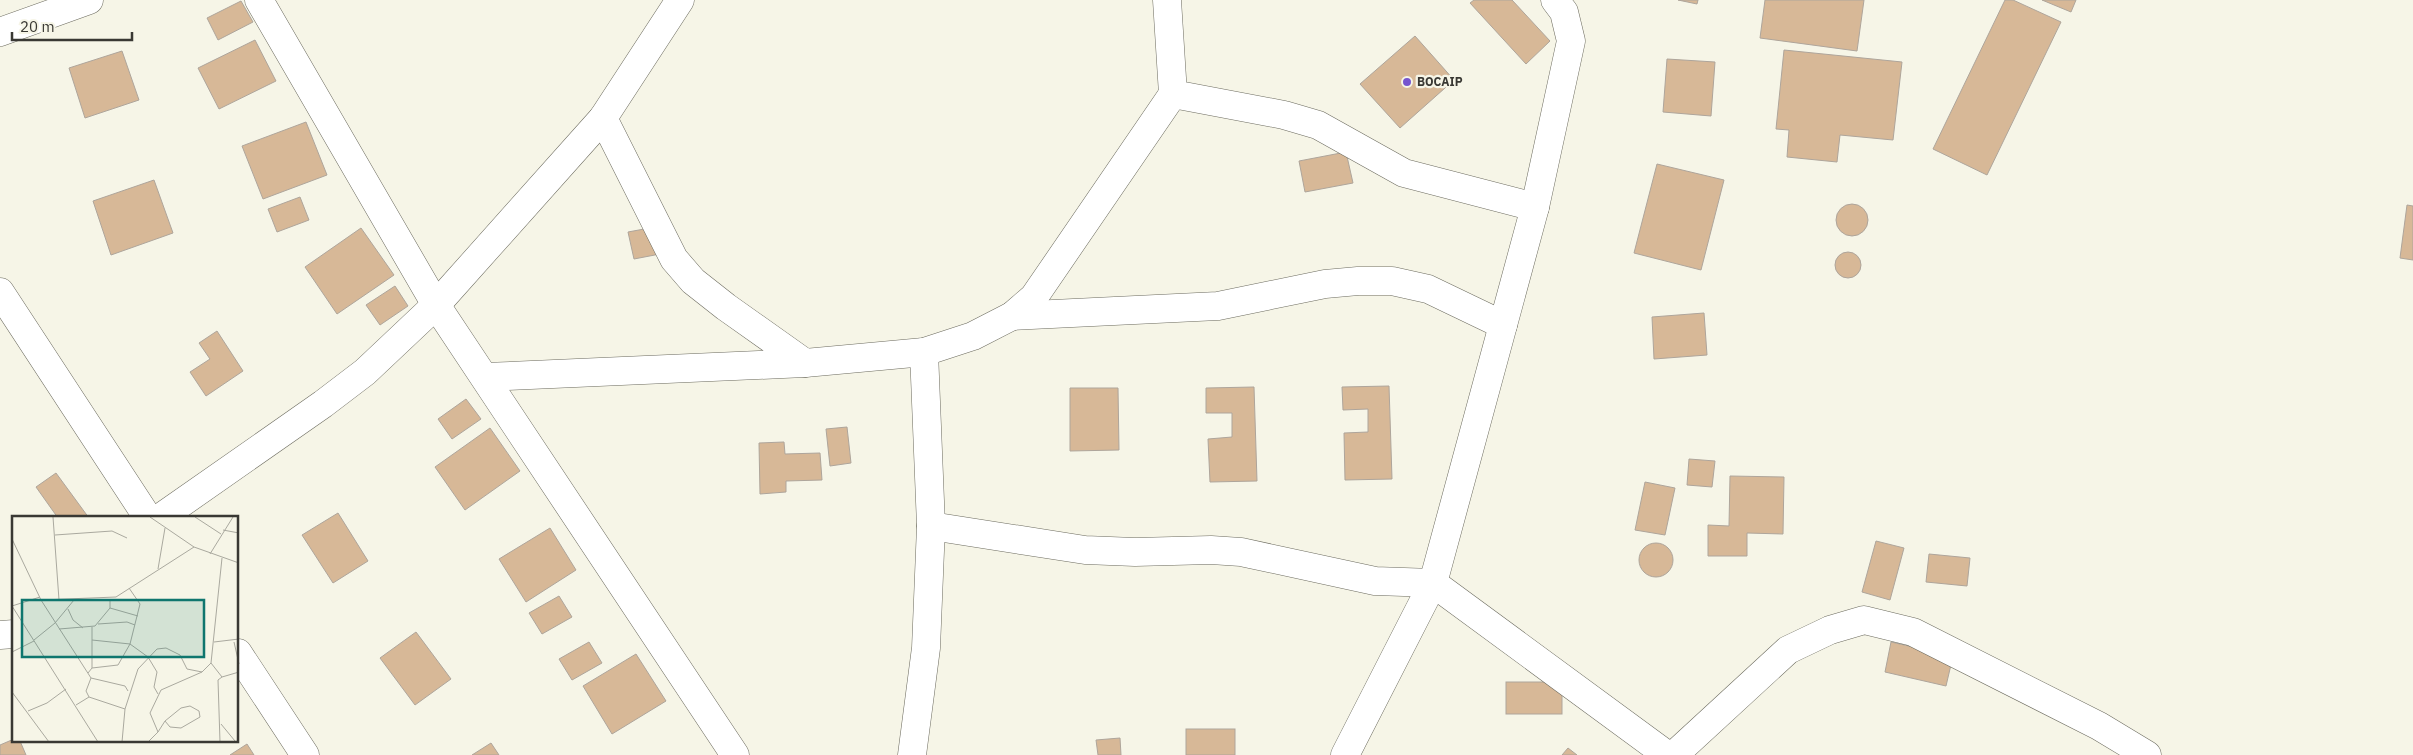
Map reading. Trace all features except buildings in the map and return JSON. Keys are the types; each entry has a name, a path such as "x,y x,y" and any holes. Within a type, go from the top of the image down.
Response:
{"street":[{"path":"0,32 89,0"},
{"path":"259,0 436,305 735,755"},
{"path":"163,516 323,404 365,372 436,305 603,118 680,0"},
{"path":"485,377 805,363 924,352 973,336 1012,316 1034,297 1174,94 1167,0"},
{"path":"1345,755 1433,583 1535,207 1571,41 1564,12 1555,0"},
{"path":"1174,94 1284,115 1318,124 1404,172 1535,207"},
{"path":"603,118 674,259 693,281 805,363"},
{"path":"1012,316 1218,306 1325,284 1358,281 1392,281 1428,289 1503,325"},
{"path":"0,292 147,516"},
{"path":"912,755 926,648 931,526 924,352"},
{"path":"931,526 1085,550 1135,552 1211,550 1241,552 1374,581 1433,583 1667,755"},
{"path":"1674,755 1788,650 1830,630 1864,620 1914,632 2099,726 2147,755"},
{"path":"239,655 305,755"}],"place":[{"name":"BOCAIP","path":"1407,82"}]}
